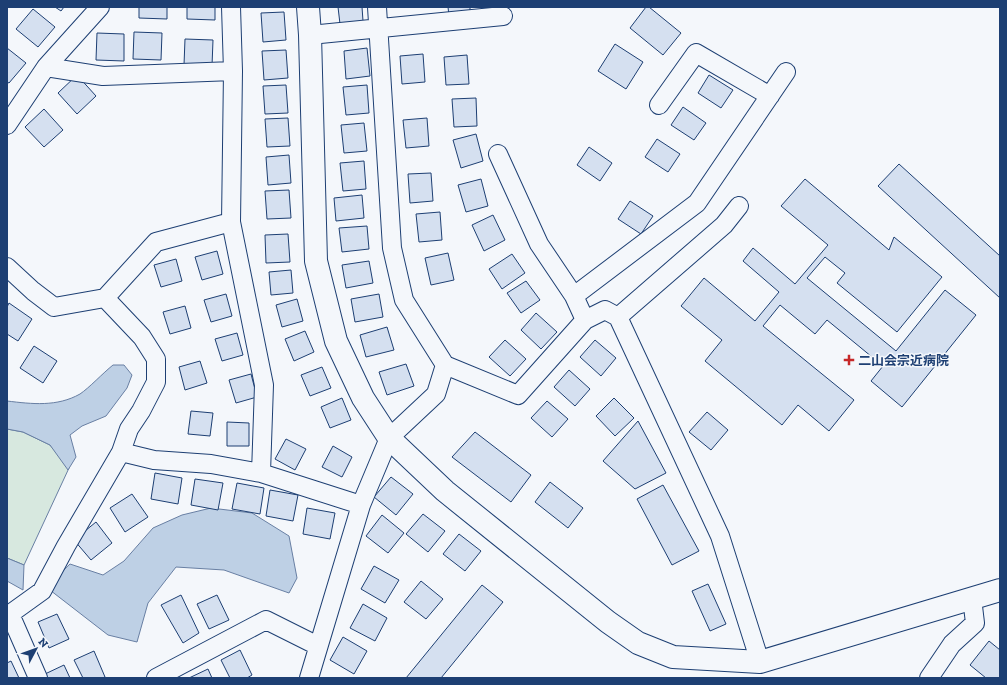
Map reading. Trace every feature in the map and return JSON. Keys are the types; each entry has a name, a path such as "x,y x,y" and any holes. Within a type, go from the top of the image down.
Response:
{"street":[{"path":"7,124 46,67 100,7"},
{"path":"231,7 233,71 231,222 264,385 261,473"},
{"path":"308,7 316,261 336,341 363,398 389,438 445,491 608,622 638,643 673,657 760,662 1000,590"},
{"path":"376,7 392,248 404,300 445,365 518,396 585,320 605,310 618,317 720,536 760,662"},
{"path":"310,35 377,28 503,10"},
{"path":"659,105 696,52 770,96"},
{"path":"46,67 103,76 233,71"},
{"path":"574,296 697,203 786,72"},
{"path":"498,154 539,244 574,296 585,320"},
{"path":"618,317 724,225 739,206"},
{"path":"7,267 33,291 54,307 105,298 156,242 231,222"},
{"path":"38,678 9,614 42,590 121,452 129,429 141,411 156,382 156,359 142,337 105,298"},
{"path":"309,678 361,504 389,438 436,394 445,365"},
{"path":"121,452 154,460 211,464 261,473 361,504"},
{"path":"929,678 952,644 975,623 972,598"},
{"path":"156,678 266,620 318,646"}],"shaded area":[{"path":"7,429 23,432 50,445 69,468 24,565 7,558"}],"water":[{"path":"113,365 124,365 132,375 127,388 106,416 82,426 70,435 76,457 68,470 50,445 23,432 7,429 7,401 44,404 71,398 84,391"},
{"path":"211,508 252,513 289,536 297,578 289,593 224,570 176,567 148,603 137,642 108,635 46,587 70,564 103,575 124,561 153,528 182,515"},
{"path":"7,558 24,565 23,590 7,581"}],"building":[{"path":"55,7 64,7 61,11"},
{"path":"139,7 167,7 167,19 139,18"},
{"path":"187,7 215,7 215,20 187,19"},
{"path":"338,7 362,7 363,21 340,24"},
{"path":"448,7 470,7 470,15 449,16"},
{"path":"646,7 649,7 681,33 663,55 630,28"},
{"path":"33,9 55,27 38,47 16,29"},
{"path":"284,12 286,40 263,42 261,13"},
{"path":"134,32 162,33 161,60 133,59"},
{"path":"97,33 124,34 124,61 96,60"},
{"path":"185,39 213,40 212,66 184,65"},
{"path":"615,44 643,62 626,89 598,71"},
{"path":"7,48 26,63 9,83 7,82"},
{"path":"367,48 370,76 346,79 344,51"},
{"path":"286,50 288,78 264,80 262,51"},
{"path":"423,54 425,82 402,84 400,56"},
{"path":"467,55 469,84 446,85 444,57"},
{"path":"77,75 96,96 77,114 58,93"},
{"path":"709,75 733,90 721,108 698,93"},
{"path":"286,85 288,113 265,114 263,86"},
{"path":"367,85 369,113 346,115 343,87"},
{"path":"476,98 477,126 454,127 452,99"},
{"path":"683,107 706,123 694,140 671,125"},
{"path":"44,109 63,130 44,147 25,127"},
{"path":"288,118 290,146 267,147 265,119"},
{"path":"427,118 429,146 406,148 403,120"},
{"path":"364,123 367,151 344,153 341,125"},
{"path":"476,134 483,161 461,168 453,140"},
{"path":"657,139 680,154 668,172 645,157"},
{"path":"589,147 612,163 600,181 577,165"},
{"path":"289,155 291,183 268,185 266,157"},
{"path":"364,161 366,189 343,191 340,163"},
{"path":"899,164 1000,256 1000,298 878,186"},
{"path":"431,173 433,201 410,203 408,174"},
{"path":"481,179 488,206 466,212 458,185"},
{"path":"805,179 889,250 894,237 942,277 897,332 837,283 845,273 825,257 807,278 896,351 945,290 976,315 902,407 871,381 883,366 827,320 815,334 780,305 763,326 854,400 829,431 798,405 782,425 705,361 722,340 681,306 704,278 755,321 779,292 743,261 753,248 795,284 828,245 781,206"},
{"path":"289,190 291,218 267,219 265,191"},
{"path":"362,195 364,218 336,221 334,198"},
{"path":"630,201 653,216 641,234 618,219"},
{"path":"440,212 442,240 419,242 416,214"},
{"path":"493,215 505,240 484,251 472,225"},
{"path":"367,226 369,249 342,252 339,228"},
{"path":"288,234 290,262 266,263 265,235"},
{"path":"217,251 223,274 202,280 195,257"},
{"path":"448,253 454,280 431,285 425,258"},
{"path":"512,254 525,273 502,289 489,269"},
{"path":"176,259 182,281 161,287 154,265"},
{"path":"369,261 373,283 346,288 342,265"},
{"path":"291,270 293,293 271,295 269,272"},
{"path":"526,281 540,300 521,313 507,293"},
{"path":"226,294 232,316 211,322 204,300"},
{"path":"379,294 383,317 355,322 351,299"},
{"path":"297,299 303,321 282,327 276,305"},
{"path":"9,303 32,319 18,341 7,334 7,307"},
{"path":"185,306 191,328 170,334 163,312"},
{"path":"536,313 557,332 541,349 521,330"},
{"path":"387,327 394,350 366,357 360,335"},
{"path":"305,331 314,352 294,361 285,339"},
{"path":"237,333 243,355 222,361 215,339"},
{"path":"505,340 526,359 510,376 489,357"},
{"path":"595,340 616,358 601,376 580,357"},
{"path":"34,346 57,361 43,383 20,368"},
{"path":"200,361 207,383 185,390 179,367"},
{"path":"406,364 414,386 387,395 379,372"},
{"path":"322,367 331,388 310,396 301,375"},
{"path":"569,370 590,389 575,406 554,387"},
{"path":"251,374 257,397 236,403 229,380"},
{"path":"342,398 351,420 330,428 321,407"},
{"path":"614,398 634,418 615,436 596,416"},
{"path":"547,401 568,419 552,437 531,418"},
{"path":"191,411 213,413 210,436 188,434"},
{"path":"707,412 728,430 711,450 689,432"},
{"path":"638,421 666,473 635,489 603,461"},
{"path":"227,422 249,423 249,446 227,446"},
{"path":"475,432 531,475 511,502 452,457"},
{"path":"286,439 306,449 295,470 275,459"},
{"path":"333,446 352,457 342,477 322,467"},
{"path":"155,473 182,478 178,504 151,499"},
{"path":"391,477 413,494 396,515 374,497"},
{"path":"195,479 223,483 218,510 191,505"},
{"path":"550,482 583,508 568,528 535,502"},
{"path":"237,483 264,488 260,514 232,509"},
{"path":"663,485 699,551 672,565 637,499"},
{"path":"270,490 298,495 293,521 266,516"},
{"path":"132,494 148,517 125,532 110,508"},
{"path":"307,508 335,513 330,539 303,534"},
{"path":"423,514 445,531 428,552 406,534"},
{"path":"382,515 404,533 388,553 366,536"},
{"path":"96,522 112,543 91,560 74,540"},
{"path":"459,534 481,551 465,571 443,554"},
{"path":"374,566 399,580 385,603 361,589"},
{"path":"421,581 443,599 426,619 404,602"},
{"path":"708,584 726,624 710,631 692,591"},
{"path":"482,585 503,602 441,678 406,678"},
{"path":"181,595 199,633 183,643 161,605"},
{"path":"217,595 229,620 209,629 197,604"},
{"path":"363,604 387,618 375,641 350,628"},
{"path":"57,614 69,639 49,648 38,622"},
{"path":"343,637 367,651 354,674 330,660"},
{"path":"989,641 1000,650 1000,678 986,678 970,665"},
{"path":"240,650 252,675 247,678 230,678 221,660"},
{"path":"94,651 105,677 83,678 74,660"},
{"path":"11,661 19,678 7,678 7,663"},
{"path":"64,665 70,678 47,678 45,674"},
{"path":"208,669 212,678 189,678"}],"place":[{"name":"二山会宗近病院","path":"849,360"}]}
